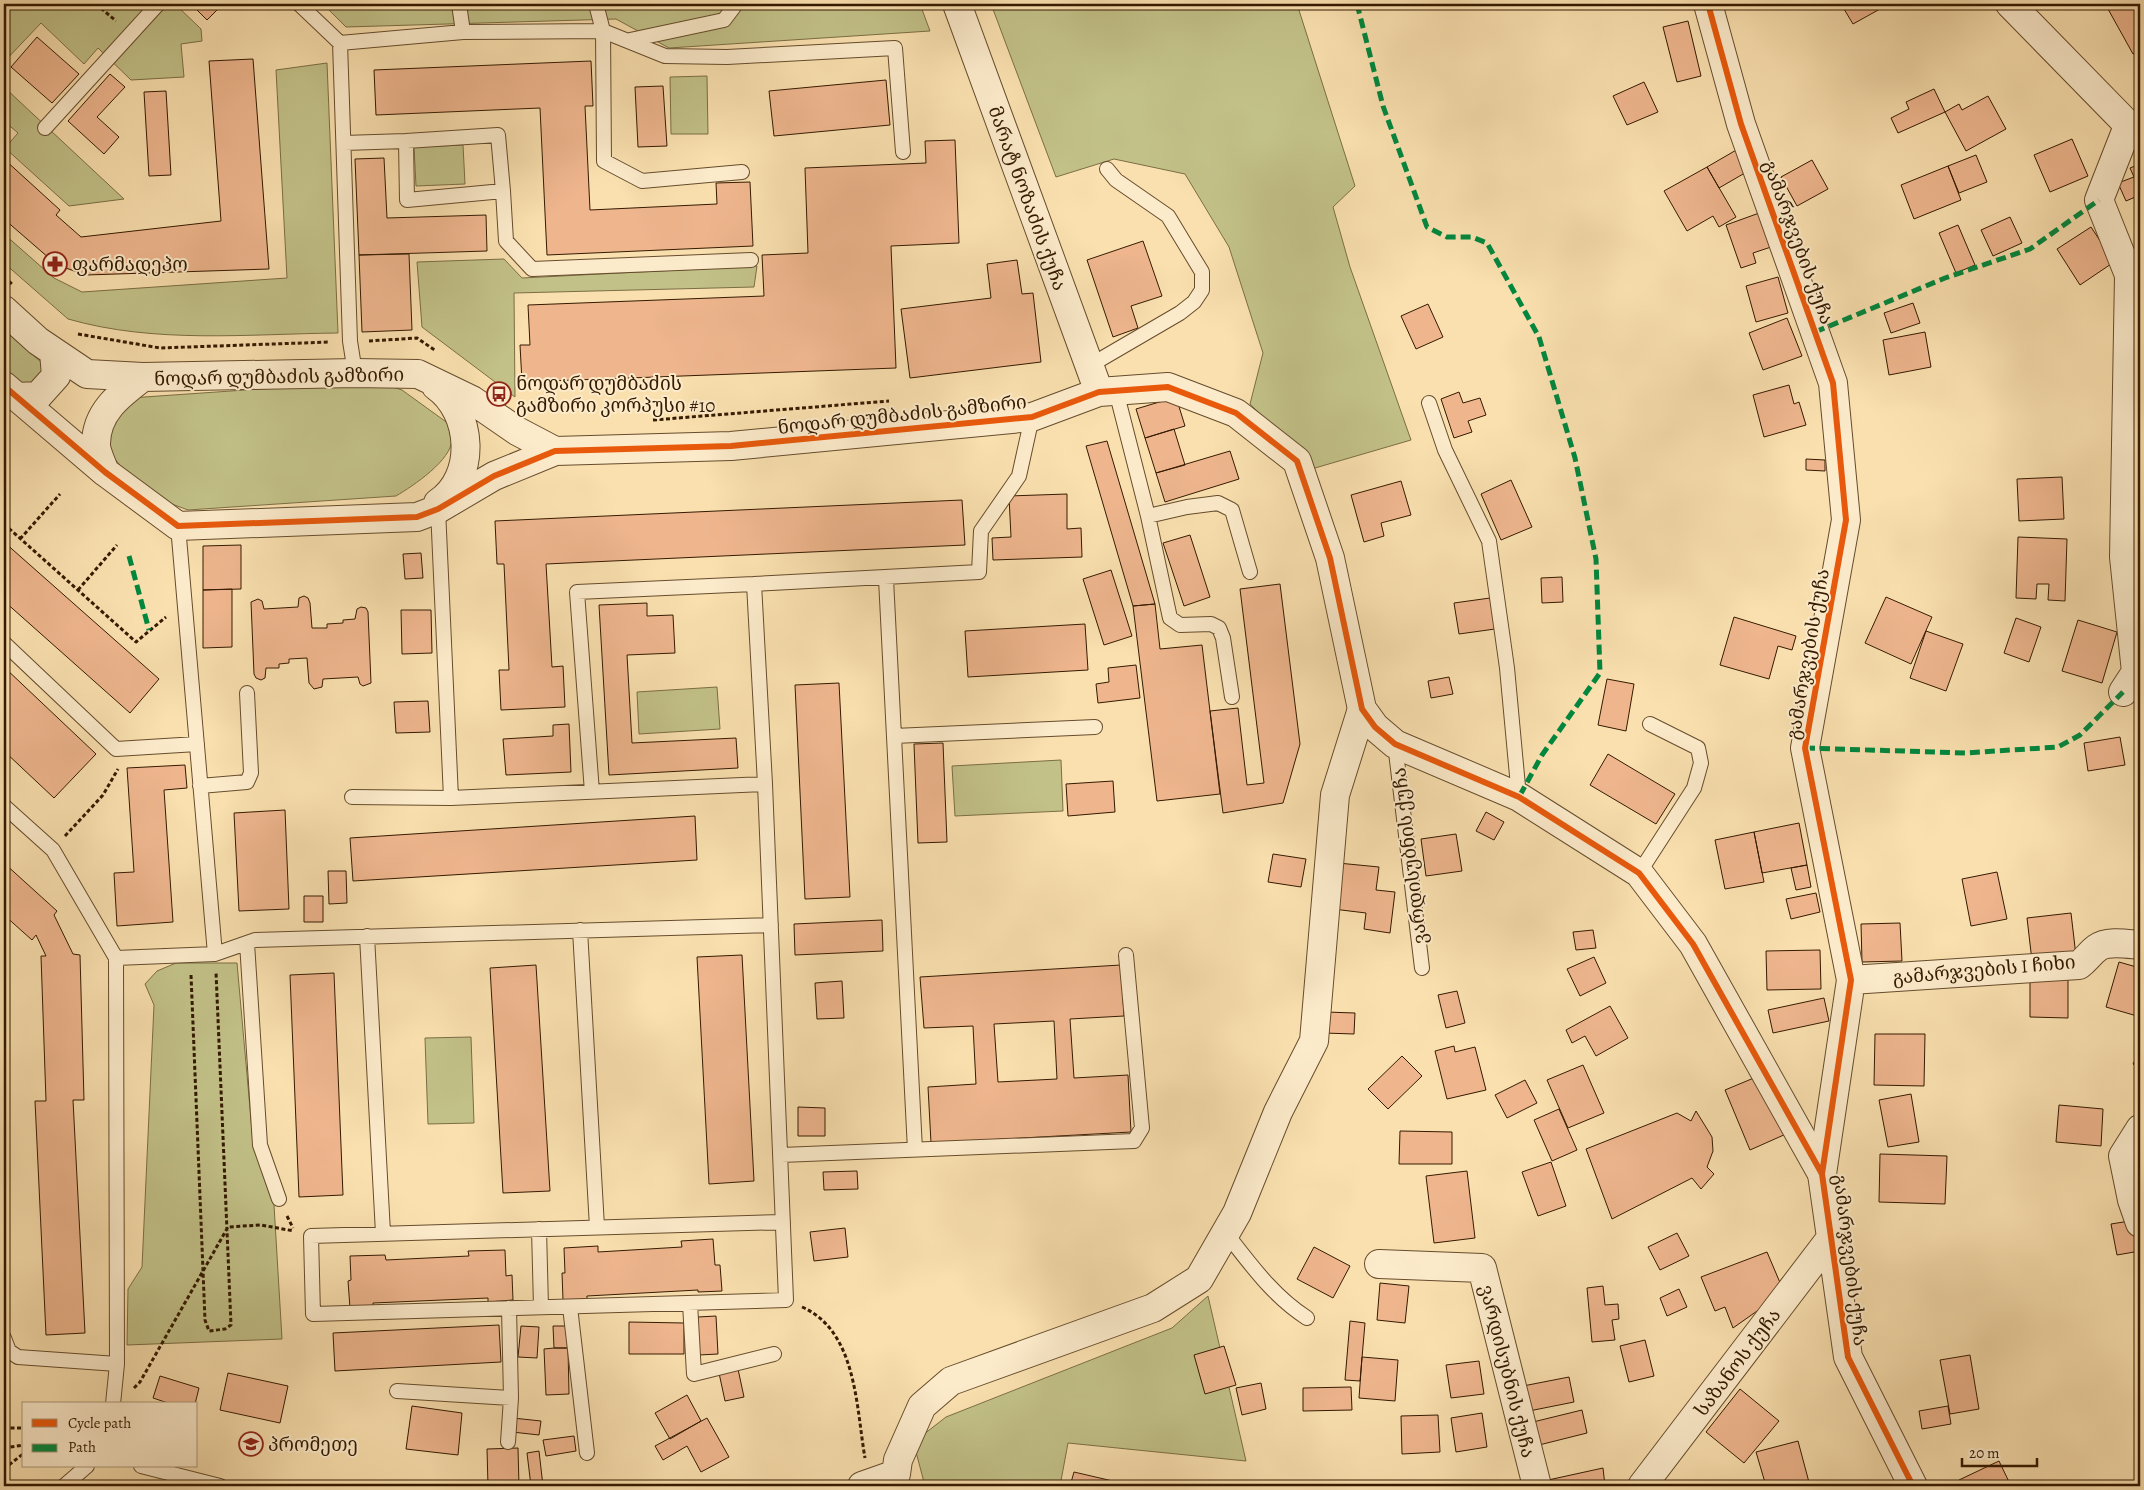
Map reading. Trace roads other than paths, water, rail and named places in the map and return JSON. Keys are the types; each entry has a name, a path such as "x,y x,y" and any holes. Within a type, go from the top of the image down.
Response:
{"street":[{"name":"მარატ ნოზაძის ქუჩა","path":"956,4 1089,366 1107,392"},
{"name":"გამარჯვების ქუჩა","path":"1708,4 1741,124 1833,383 1846,520 1804,748 1851,980 1822,1174 1848,1357 1913,1486"},
{"path":"2010,4 2134,132 2099,200 2129,276 2124,557 2136,672 2123,692"},
{"name":"ნოდარ დუმბაძის გამზირი","path":"4,310 38,341 87,374 143,377 355,372 418,374 472,400 517,431 555,451"},
{"path":"10,392 38,396 56,376 54,352"},
{"path":"418,374 448,395 465,428 465,465 448,497 428,513"},
{"path":"105,472 96,447 100,420 115,398 143,377"},
{"name":"ნოდარ დუმბაძის გამზირი","path":"178,526 428,513 494,476 555,451 731,446 1032,417 1107,392 1168,386 1236,413 1297,461 1330,558 1362,709 1375,727 1395,744 1519,797 1639,873 1693,944 1822,1174"},
{"path":"10,392 105,472 178,526"},
{"path":"865,1484 902,1480 898,1460 922,1406 951,1381 1153,1308 1199,1279 1238,1213 1278,1112 1314,1041 1335,795 1362,709"},
{"name":"გამარჯვების I ჩიხი","path":"1851,980 2079,965 2089,958 2097,948 2109,944 2140,945"},
{"path":"2140,1129 2123,1156 2132,1200 2140,1223"},
{"name":"საზანოს ქუჩა","path":"1642,1486 1832,1238"},
{"name":"ვარდისუბნის ქუჩა","path":"1379,1264 1482,1268 1537,1486"}],"lane":[{"path":"45,128 158,4"},
{"path":"299,4 340,43 350,341 355,372"},
{"path":"459,4 463,32"},
{"path":"596,4 603,31 604,161 642,181 742,172"},
{"path":"630,40 724,20 736,4"},
{"path":"340,43 463,32 603,31 630,40 665,56 727,57 895,48 903,152"},
{"path":"344,143 498,135 506,241 532,269 751,260"},
{"path":"406,141 407,200 503,191"},
{"path":"1089,366 1180,313 1194,302 1202,290 1202,272 1168,216 1116,180 1107,169"},
{"path":"1107,392 1148,516 1170,618 1180,625 1211,624 1219,628 1223,638 1232,697"},
{"path":"1429,403 1445,450 1489,541 1506,668 1519,797"},
{"path":"592,792 577,592 886,579 979,572 981,531 1019,476 1032,417"},
{"path":"1148,516 1187,507 1218,503 1232,510 1250,572"},
{"path":"428,513 451,798"},
{"path":"178,526 215,954"},
{"path":"886,579 915,1150"},
{"path":"754,584 765,784 781,1155 786,1300 314,1314 311,1236 783,1222"},
{"path":"4,643 116,749 197,744"},
{"path":"200,786 247,782 251,773 247,693"},
{"path":"1639,873 1694,788 1701,763 1698,748 1650,724"},
{"path":"894,736 1094,727"},
{"name":"ვარდისუბნის ქუჩა","path":"1395,744 1422,968"},
{"path":"352,797 451,798 765,784"},
{"path":"4,806 53,850 116,958 117,1364 113,1402"},
{"path":"116,958 215,954 254,940 771,925"},
{"path":"580,930 597,1227"},
{"path":"367,936 383,1234"},
{"path":"246,943 260,1145 278,1199"},
{"path":"781,1155 1134,1141 1142,1128 1126,955"},
{"path":"539,1229 541,1307"},
{"path":"1226,1233 1266,1285 1289,1306 1307,1318"},
{"path":"690,1303 694,1374 774,1354"},
{"path":"570,1307 587,1452"},
{"path":"508,1442 510,1398 509,1308"},
{"path":"4,1338 9,1352 18,1357 117,1364"},
{"path":"397,1391 510,1398"},
{"path":"64,1486 85,1468"},
{"path":"149,1468 220,1486"}],"place":[{"name":"ფარმადეპო","path":"55,264"},
{"name":"ნოდარ დუმბაძის გამზირი კორპუსი #10","path":"499,394"},
{"name":"პრომეთე","path":"251,1444"}]}
